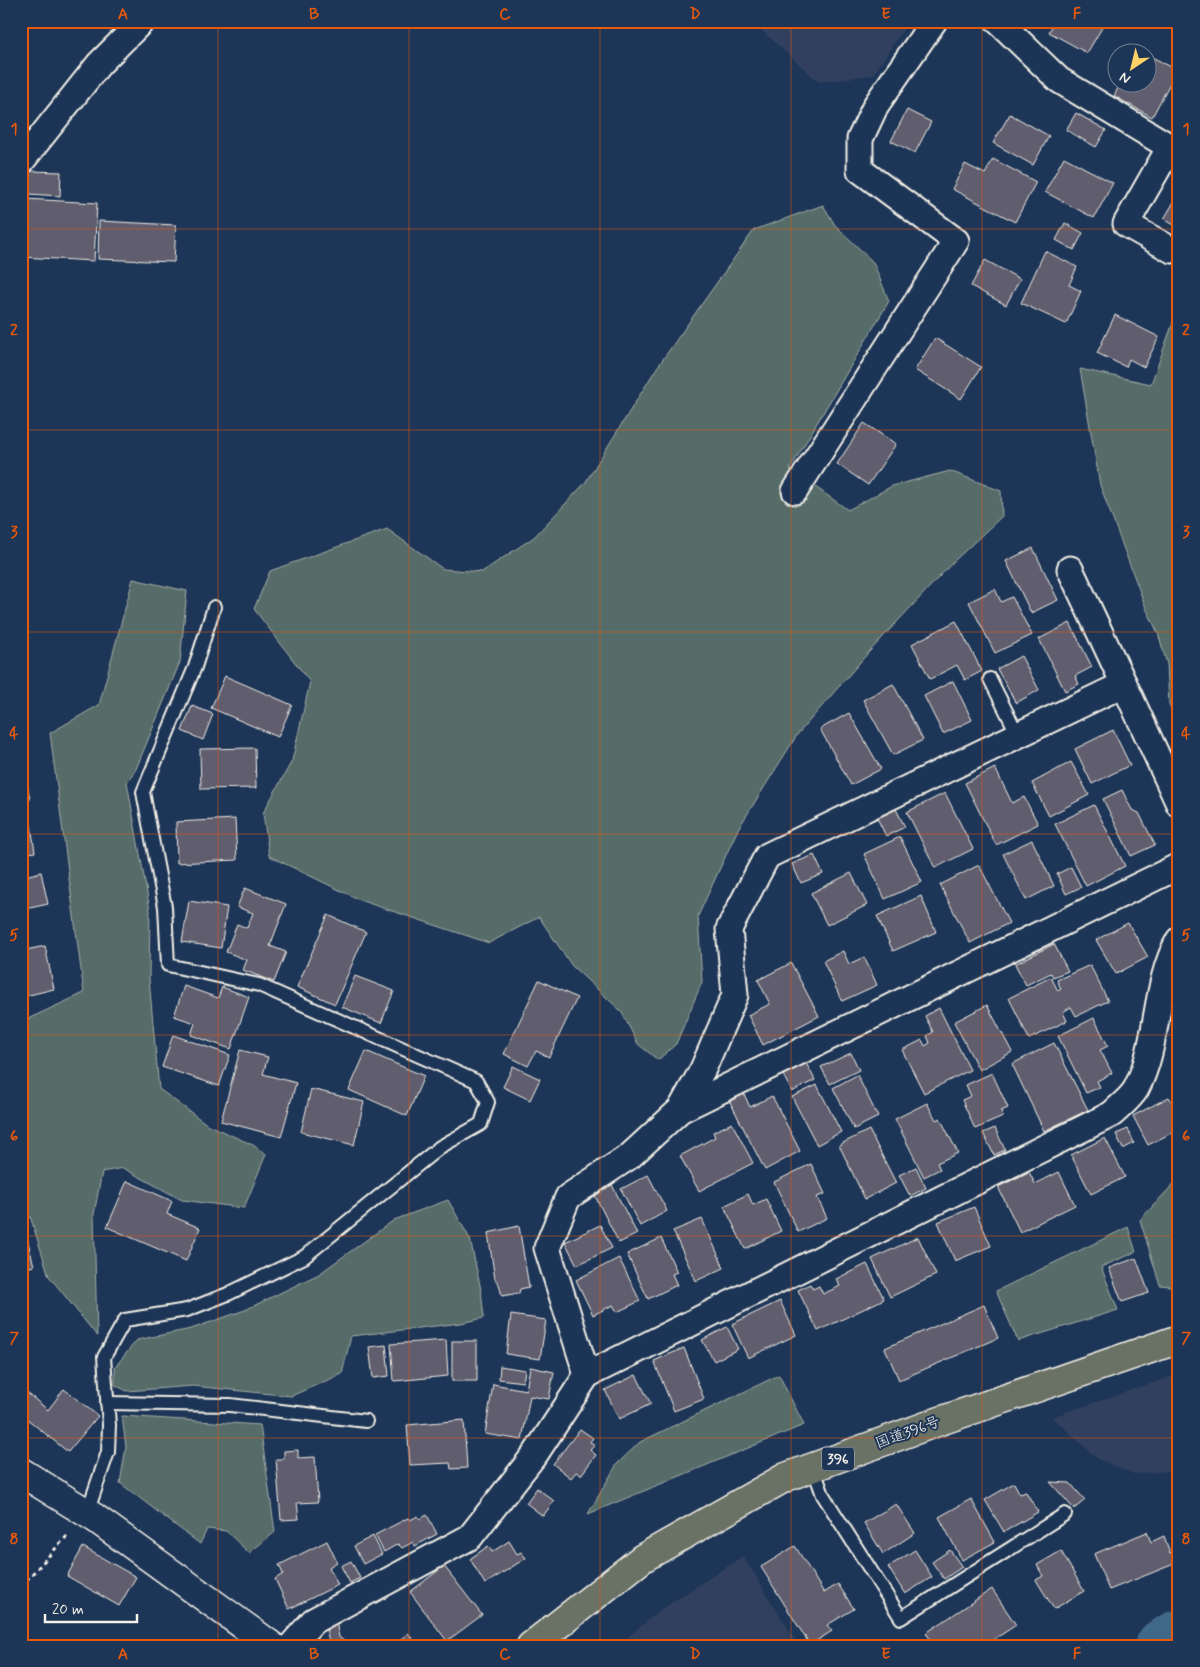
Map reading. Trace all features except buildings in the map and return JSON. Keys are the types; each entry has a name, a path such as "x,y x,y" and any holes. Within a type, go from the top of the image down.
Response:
{"highway":[{"name":"国道396号","path":"531,1646 643,1558 786,1477 940,1421 1179,1339"}],"street":[{"path":"21,162 99,64 142,21"},
{"path":"795,490 956,241 860,170 860,139 876,104 934,21"},
{"path":"998,21 1059,80 1170,147 1126,224 1172,250"},
{"path":"1070,569 1179,804"},
{"path":"680,1110 703,1069 735,995 729,929 767,856 1124,684"},
{"path":"587,1375 547,1248 568,1197 630,1156 680,1110 1179,866"},
{"path":"291,1646 313,1621 470,1537 536,1453 587,1375 1112,1114 1135,1090 1150,1050 1158,998 1170,956 1179,940"},
{"path":"21,1472 87,1513 272,1646"}],"lane":[{"path":"87,1513 108,1452 104,1357 125,1320 187,1310 228,1294 304,1257 440,1147 481,1124 488,1102 476,1082 259,985 168,965 165,908 143,792 195,668 214,607"},
{"path":"990,679 1018,735"},
{"path":"107,1402 230,1405 366,1421"},
{"path":"814,1468 823,1495 901,1618 1065,1514"}],"path":[{"path":"21,1586 87,1513"}],"shaded area":[{"path":"751,21 909,21 873,75 819,82"},
{"path":"1179,1374 1179,1470 1134,1474 1098,1459 1052,1417"},
{"path":"743,1556 799,1646 617,1646 660,1610"}],"green space":[{"path":"823,205 835,225 873,262 889,301 790,469 848,510 892,486 950,471 1001,491 1002,516 953,562 868,653 797,735 738,829 698,916 702,982 676,1044 658,1060 638,1044 621,1011 572,966 539,917 489,943 362,901 269,856 263,813 292,761 310,682 254,609 270,571 387,529 443,569 482,572 534,537 585,483 656,369 754,230"},
{"path":"1179,306 1179,728 1169,705 1167,664 1158,633 1146,608 1100,485 1080,369 1151,384"},
{"path":"133,579 187,591 180,662 136,769 127,782 150,910 149,979 159,1089 208,1125 253,1145 266,1154 244,1208 182,1200 123,1168 102,1172 94,1214 97,1336 49,1276 30,1216 21,1218 21,1022 84,993 50,733 99,705"},
{"path":"1179,1178 1179,1287 1160,1285 1140,1220"},
{"path":"448,1200 470,1239 481,1290 484,1318 461,1323 351,1336 342,1374 291,1396 193,1386 127,1391 115,1385 115,1367 137,1340 191,1329 245,1310 319,1274 394,1220"},
{"path":"1128,1227 1136,1252 1101,1267 1118,1310 1018,1341 996,1291"},
{"path":"779,1375 804,1425 588,1514 617,1464 640,1442"},
{"path":"122,1416 260,1425 275,1532 249,1553 226,1531 207,1529 200,1544 120,1483 126,1447"}],"waterway":[{"path":"1163,1646 1179,1637"}]}
